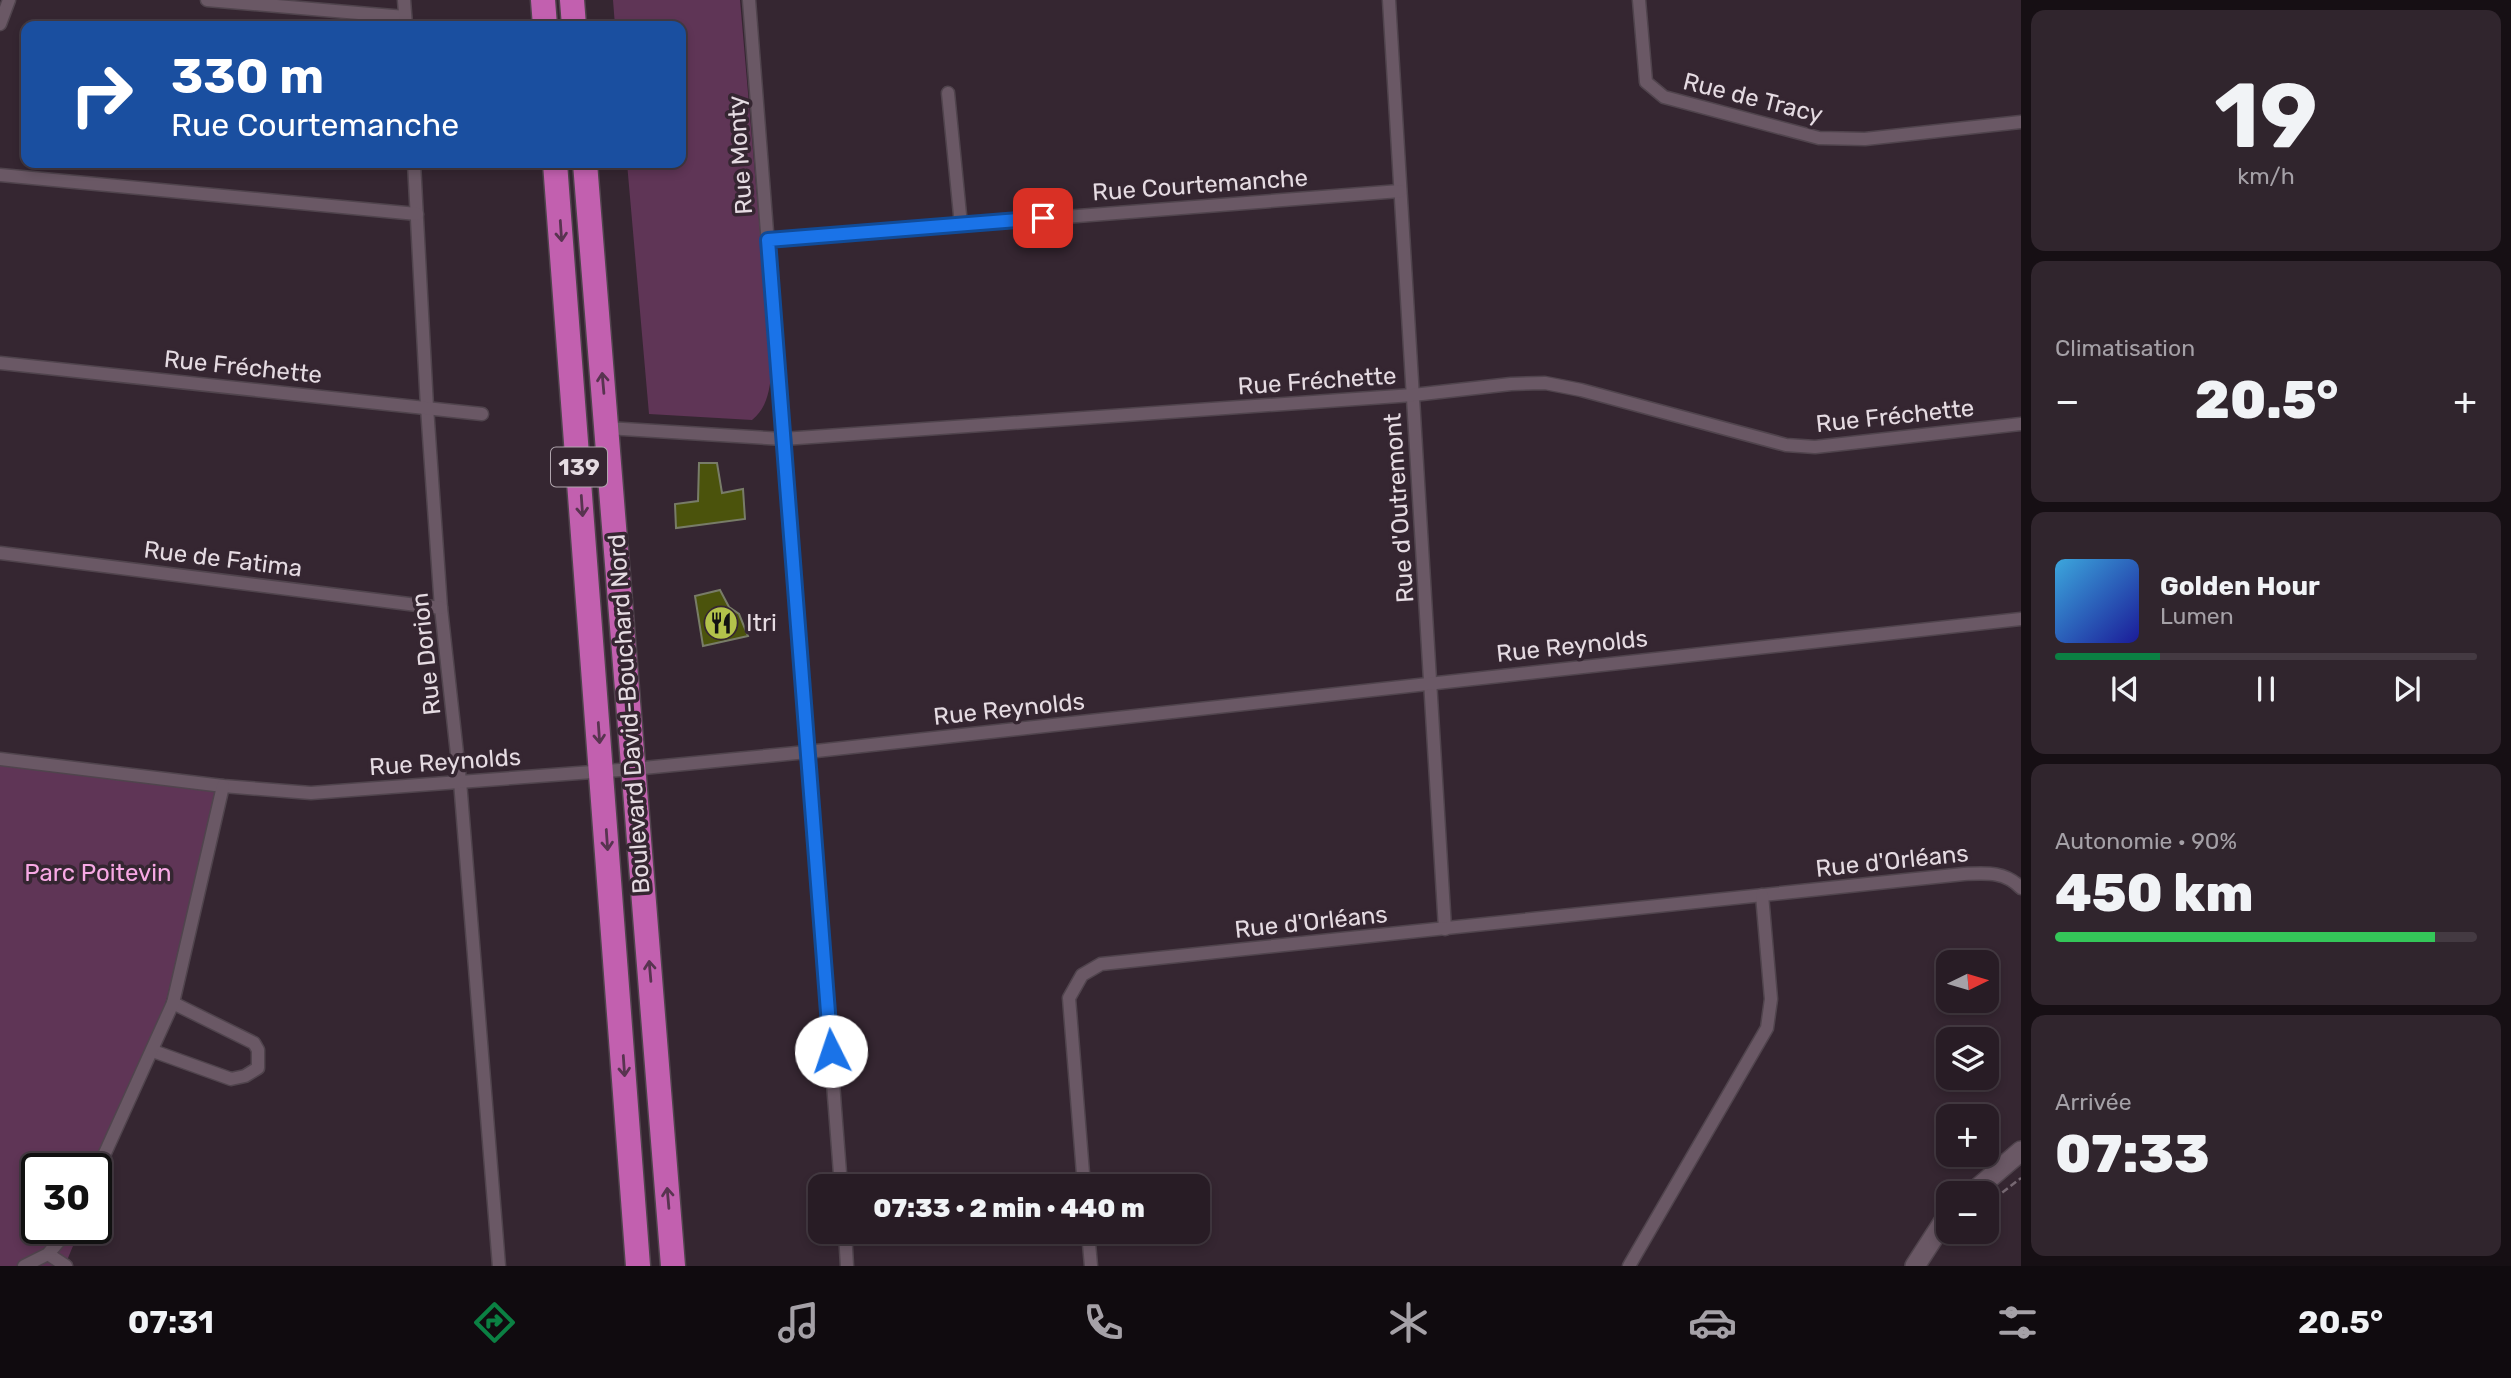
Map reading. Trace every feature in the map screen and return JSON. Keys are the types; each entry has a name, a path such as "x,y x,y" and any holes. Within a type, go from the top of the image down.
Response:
{"highway":[{"path":"542,0 544,21"},
{"path":"572,0 574,21"},
{"name":"Boulevard David-Bouchard Nord","path":"555,168 638,1266"},
{"name":"Boulevard David-Bouchard Nord","path":"585,168 673,1266"}],"street":[{"path":"0,24 9,0"},
{"path":"207,0 397,21"},
{"path":"404,0 406,21"},
{"name":"Rue Monty","path":"749,0 840,1174"},
{"name":"Rue d'Outremont","path":"1389,0 1445,929"},
{"name":"Rue de Tracy","path":"1639,0 1646,82 1664,97 1819,138 1865,139 2021,122"},
{"path":"948,93 961,225"},
{"name":"Rue Dorion","path":"414,168 441,608 460,781 499,1266"},
{"path":"0,175 417,214"},
{"name":"Rue Courtemanche","path":"768,240 1400,191"},
{"name":"Rue Fréchette","path":"0,363 482,414"},
{"name":"Rue Fréchette","path":"607,428 783,439 1413,395 1545,383 1581,390 1786,445 1815,447 2021,424"},
{"name":"Rue de Fatima","path":"0,553 441,608"},
{"name":"Rue Reynolds","path":"0,759 223,786 311,793 633,769 807,752 2021,619"},
{"path":"105,1153 173,1003 223,786"},
{"name":"Rue d'Orléans","path":"1083,1174 1069,998 1082,975 1101,964 1995,873 2015,881 2021,888"},
{"path":"1629,1266 1767,1028 1771,999 1762,895"},
{"path":"153,1051 231,1079 245,1076 258,1068 258,1051 254,1043 173,1003"},
{"path":"1986,1181 2021,1151"},
{"path":"1916,1266 1936,1234"},
{"path":"24,1266 48,1254 56,1244"},
{"path":"846,1244 848,1266"},
{"path":"1089,1244 1091,1266"},
{"path":"48,1254 66,1266"}],"path":[{"path":"1999,1196 2021,1178"}],"green space":[{"path":"613,0 740,0 772,371 765,404 752,420 649,414 627,168 686,168 686,21 615,21"},
{"name":"Parc Poitevin","path":"0,764 222,786 153,1051 111,1153 21,1153 21,1244 74,1244 68,1258 52,1266 0,1266"}],"building":[{"path":"699,463 717,463 722,493 743,489 745,519 676,528 675,504 698,501"},
{"name":"Itri","path":"720,590 729,607 739,614 748,636 703,646 695,596"}],"place":[{"name":"Itri","path":"721,623"}],"route":[{"path":"831,1051 768,240 1043,218"}]}
